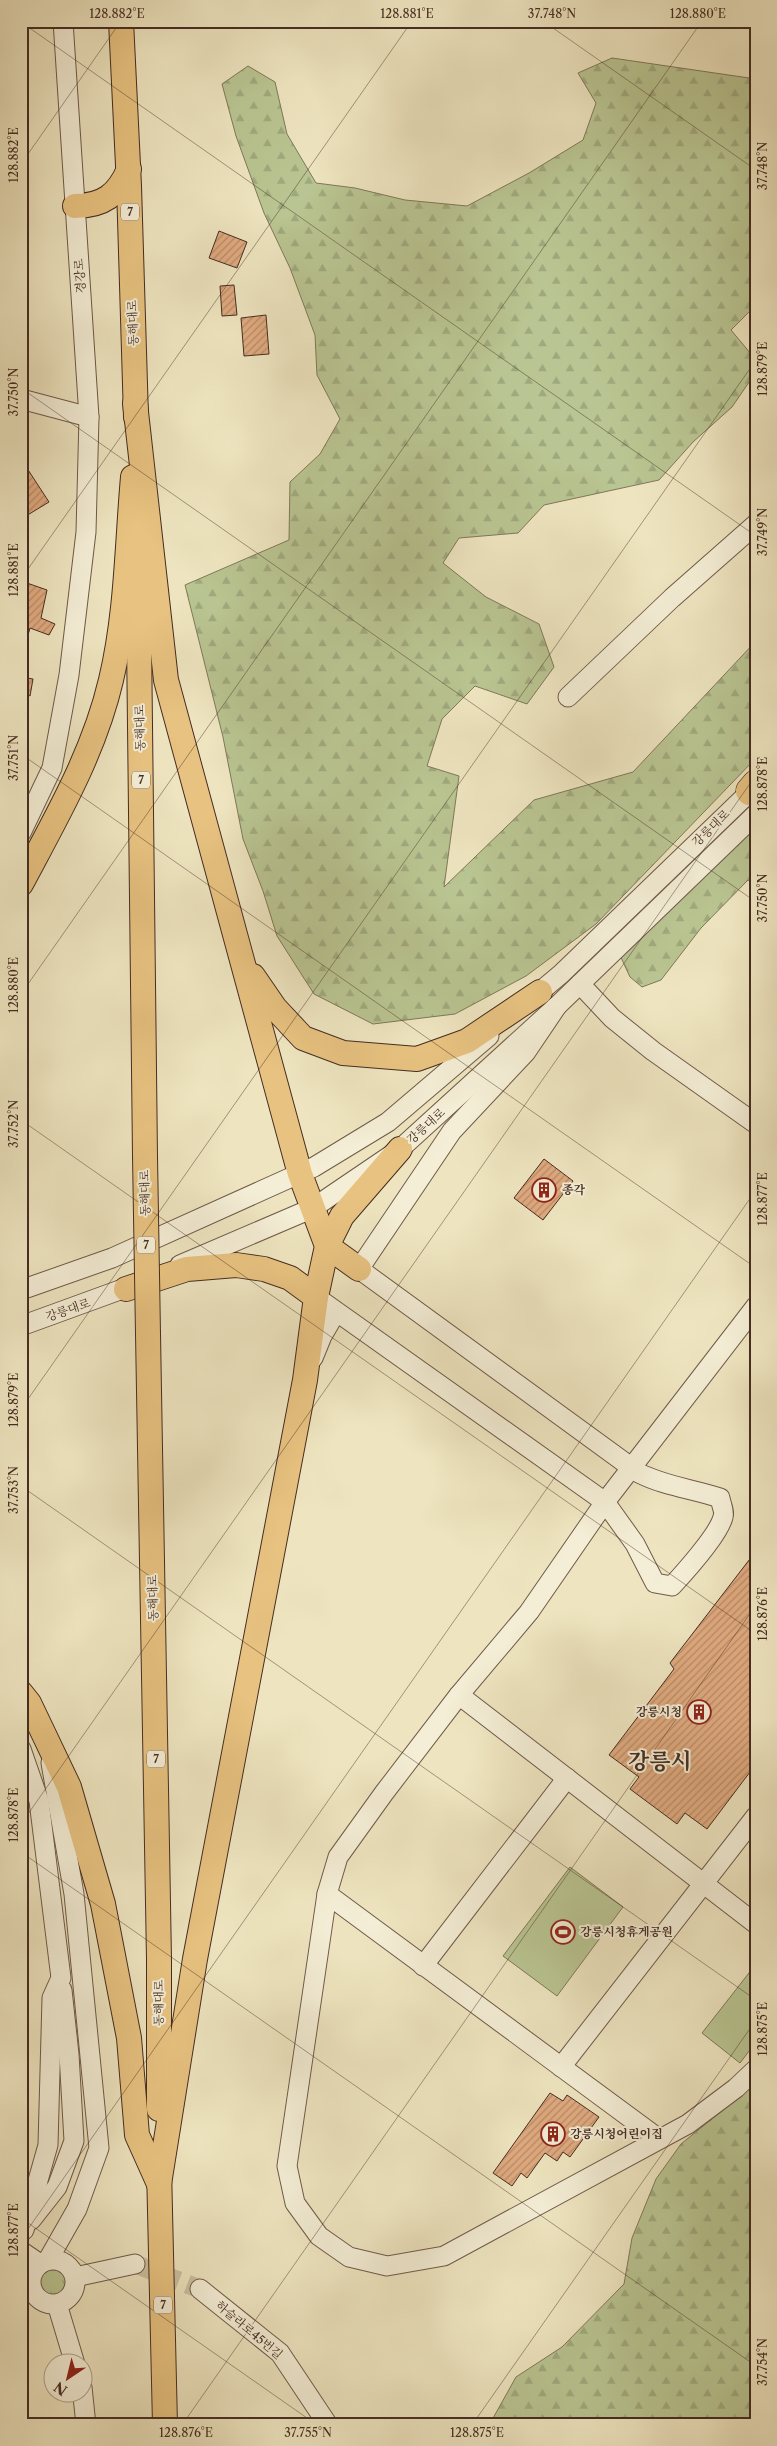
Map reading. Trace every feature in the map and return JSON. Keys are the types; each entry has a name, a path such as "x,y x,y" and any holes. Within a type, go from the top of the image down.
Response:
{"main road":[{"name":"동해대로","path":"121,21 129,169 137,433 145,1156 159,1960 159,2184 165,2425"},
{"path":"75,206 89,206 107,199 122,184 129,169"},
{"path":"135,403 166,680 300,1174 327,1246 359,1269"},
{"path":"21,884 79,776 111,681 123,612 137,433"},
{"path":"240,958 275,1008 303,1038 343,1053 417,1059 467,1041 549,999"},
{"path":"159,2184 195,1959 305,1380 316,1297 327,1246 342,1216 400,1149"},
{"path":"126,1289 186,1269 236,1266 264,1269 290,1278 316,1297"},
{"path":"24,1702 69,1787 103,1904 129,2038 137,2135 159,2184"}],"street":[{"name":"경강로","path":"21,833 52,768 69,676 86,532 89,417 63,21"},
{"path":"21,399 89,417"},
{"path":"568,697 672,598 756,524"},
{"name":"강릉대로","path":"21,1290 112,1258 300,1174 388,1122 549,999 580,984 754,794"},
{"name":"강릉대로","path":"21,1326 126,1289 313,1208 400,1149 754,794"},
{"path":"580,984 612,1018 653,1051 756,1124"},
{"path":"316,1297 605,1502 635,1544 654,1583 672,1586 718,1529 724,1515 720,1498 653,1480 639,1473 359,1269 452,1130 526,1052 549,999"},
{"path":"305,1380 322,1336 336,1312"},
{"path":"754,1313 605,1502 528,1612 459,1695 338,1857 327,1894 287,2166 295,2203 319,2236 349,2257 387,2266 444,2256 688,2124 736,2088 756,2069"},
{"path":"459,1695 756,1924"},
{"path":"21,2251 44,2262 62,2261 73,2270 75,2277 74,2291 64,2302 57,2304 43,2302 33,2291 31,2277 44,2262 77,2209 99,2148 74,1894 53,1766 24,1702"},
{"path":"21,1749 39,1801 69,2054 74,2141 57,2187 23,2231"},
{"path":"423,1966 567,1778"},
{"path":"561,2067 756,1816"},
{"path":"327,1894 660,2139"},
{"path":"23,2231 48,2145 52,1998 61,1978"},
{"path":"75,2277 135,2264"},
{"name":"하슬라로45번길","path":"200,2289 280,2353 328,2425"},
{"path":"57,2304 72,2354"},
{"path":"84,2404 86,2425"}],"green space":[{"path":"612,58 756,79 756,305 731,330 756,360 756,372 732,407 693,442 659,480 544,505 518,533 459,538 443,563 486,597 539,624 554,667 527,704 475,686 442,719 427,766 459,776 444,887 534,800 633,772 756,641 756,758 596,924 526,976 455,1014 373,1024 314,994 277,936 263,891 243,839 223,737 185,585 289,540 290,482 320,454 340,419 317,375 315,335 290,268 264,213 236,136 222,84 248,66 275,82 287,134 316,183 355,188 405,200 467,206 529,173 583,140 596,103 578,73"},
{"path":"756,805 756,885 748,880 701,928 661,980 642,987 630,977 617,949 712,840"},
{"name":"강릉시청휴게공원","path":"570,1867 623,1907 557,1996 503,1956"},
{"path":"756,1964 756,2042 740,2063 702,2033"},
{"path":"756,2083 756,2425 493,2425 492,2420 516,2377 562,2347 624,2284 632,2238 656,2179 681,2144"},
{"path":"53,2269 62,2273 66,2282 62,2291 53,2295 44,2291 40,2282 44,2273"}],"building":[{"path":"219,231 247,242 237,268 209,258"},
{"path":"234,285 237,315 222,316 220,286"},
{"path":"266,315 269,354 244,356 241,318"},
{"path":"21,459 49,502 21,519"},
{"path":"24,582 47,590 41,618 55,624 49,635 30,628 21,660 21,591"},
{"path":"21,677 33,679 30,696 21,691"},
{"path":"21,769 27,778 21,782"},
{"name":"종각","path":"544,1159 573,1181 543,1220 514,1198"},
{"name":"강릉시청","path":"756,1551 756,1764 707,1829 685,1813 677,1824 630,1789 639,1777 609,1755 674,1669 670,1663"},
{"name":"강릉시청어린이집","path":"550,2093 563,2101 567,2095 599,2117 570,2157 563,2152 557,2161 545,2153 527,2178 521,2173 512,2186 493,2173"}],"tunnel":[{"path":"135,2264 200,2289"}],"place":[{"name":"종각","path":"544,1190"},
{"name":"강릉시청","path":"699,1712"},
{"name":"강릉시청휴게공원","path":"563,1932"},
{"name":"강릉시청어린이집","path":"553,2134"}],"district":[{"name":"강릉시","path":"660,1761"}]}
